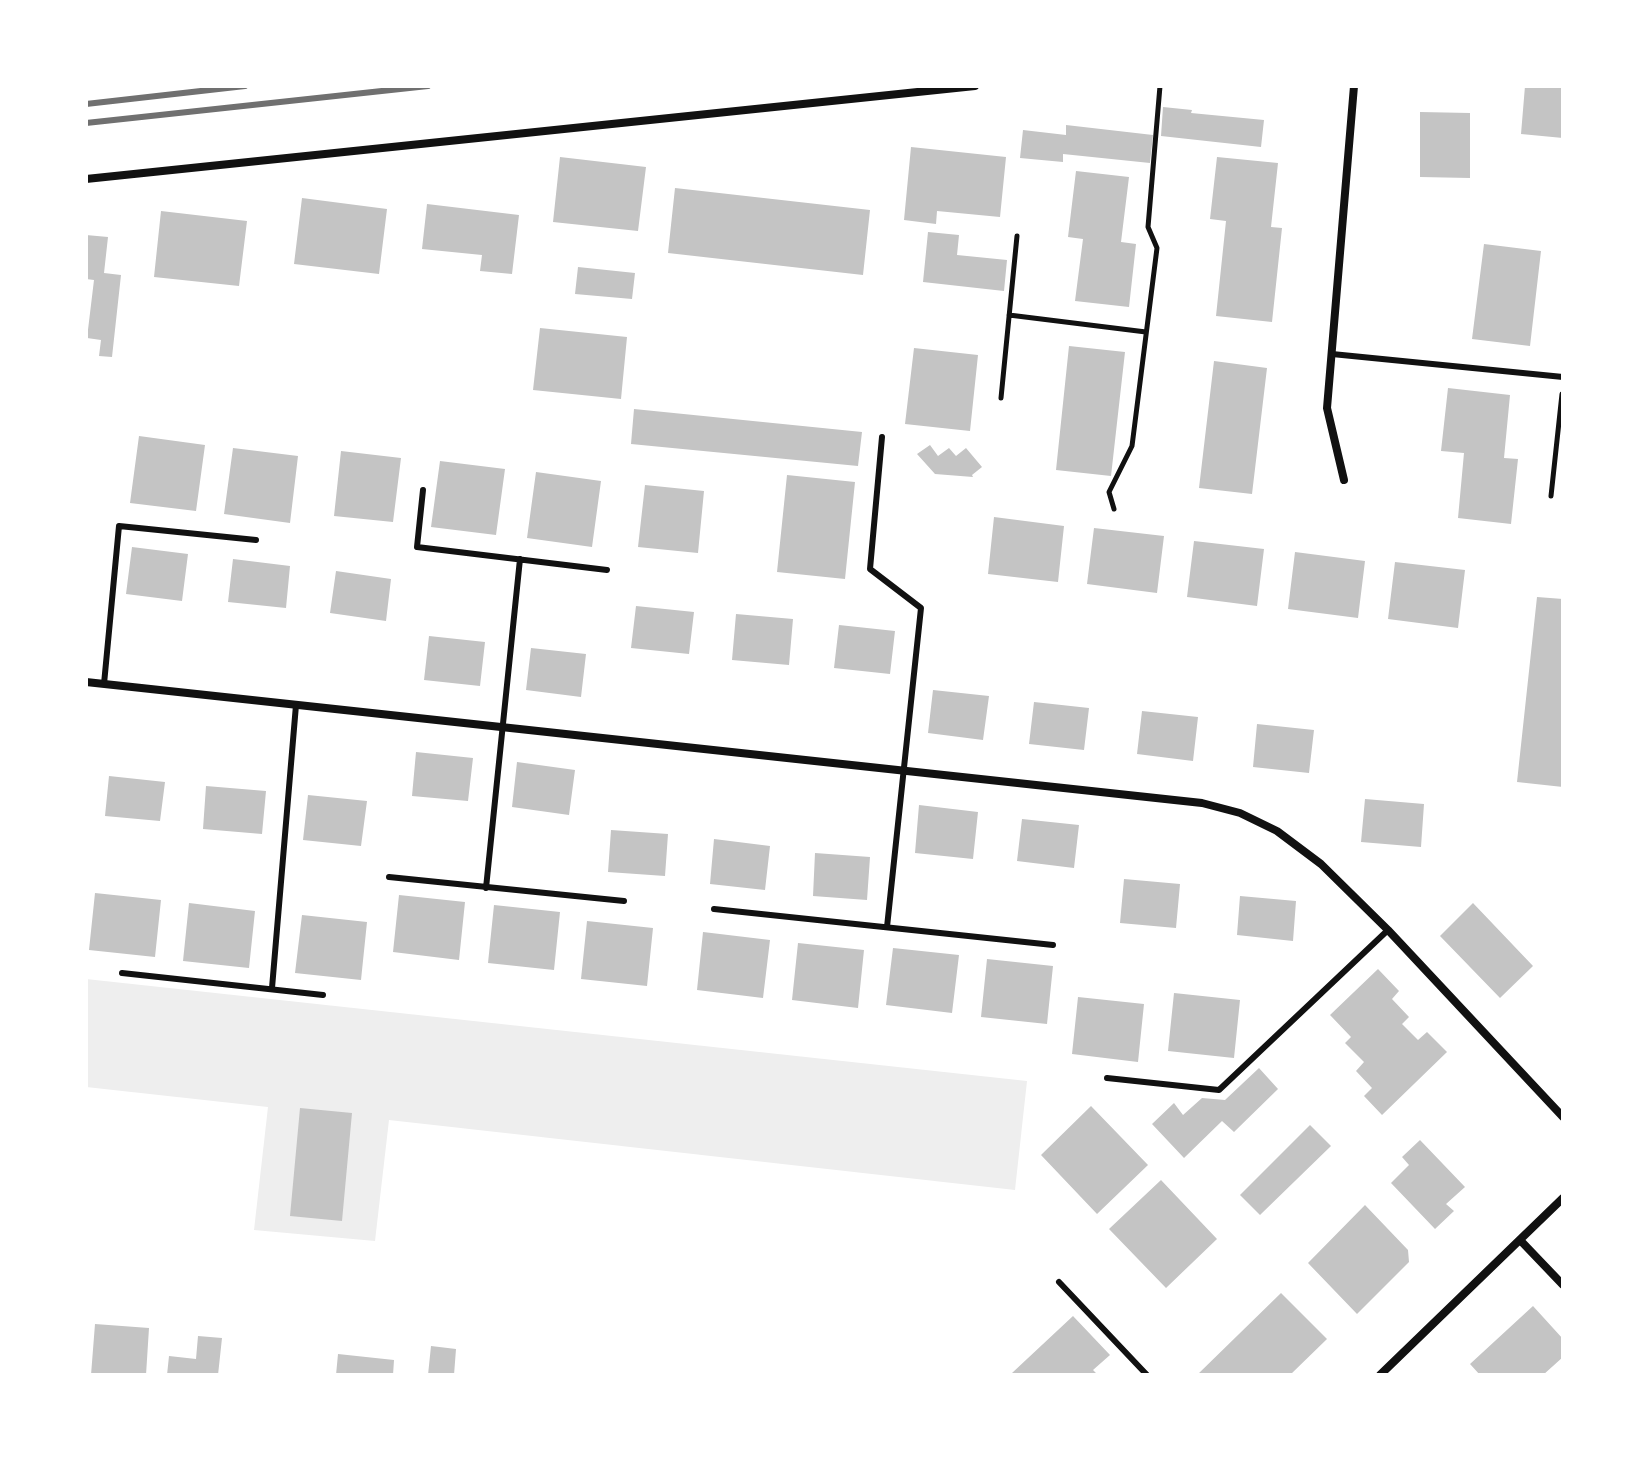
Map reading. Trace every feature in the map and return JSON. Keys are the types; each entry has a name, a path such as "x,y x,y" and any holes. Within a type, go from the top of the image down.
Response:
{"street":[{"path":"86,179 975,86"},
{"path":"1344,480 1327,408 1354,86"},
{"path":"86,682 1202,803 1240,813 1277,831 1321,864 1388,930 1563,1117"},
{"path":"1380,1375 1563,1198"},
{"path":"1520,1240 1563,1285"}],"lane":[{"path":"1332,354 1563,377"},
{"path":"882,437 870,569 921,608 887,927"},
{"path":"423,490 417,547 607,570"},
{"path":"104,684 119,526 256,540"},
{"path":"486,888 520,559"},
{"path":"272,988 296,705"},
{"path":"389,877 624,901"},
{"path":"714,909 1053,945"},
{"path":"1107,1078 1219,1090 1388,930"},
{"path":"122,973 323,995"},
{"path":"1059,1282 1147,1375"}],"path":[{"path":"1114,509 1109,492 1132,446 1157,248 1148,227 1160,86"},
{"path":"1001,398 1017,236"},
{"path":"1009,315 1146,332"},
{"path":"1551,496 1563,385"}],"shaded area":[{"path":"86,979 1027,1081 1015,1190 389,1120 375,1241 254,1230 268,1107 86,1087"}],"building":[{"path":"1525,86 1563,86 1563,138 1521,134"},
{"path":"1163,107 1264,120 1261,147 1161,136"},
{"path":"1420,112 1470,113 1470,178 1420,177"},
{"path":"1066,125 1153,135 1150,163 1063,154 1063,162 1020,158 1023,130 1066,135"},
{"path":"911,147 1006,157 1000,217 937,211 936,224 904,220"},
{"path":"560,157 646,167 638,231 553,222"},
{"path":"1217,157 1278,163 1271,227 1282,228 1272,322 1216,316 1226,221 1210,219"},
{"path":"1076,171 1129,177 1121,242 1136,244 1129,307 1075,301 1083,239 1068,237"},
{"path":"675,188 870,210 863,275 668,253"},
{"path":"302,198 387,209 379,274 294,264"},
{"path":"427,204 519,215 512,274 480,271 482,255 422,249"},
{"path":"161,211 247,221 239,286 154,277"},
{"path":"928,232 959,235 957,255 1007,260 1004,291 923,282"},
{"path":"86,235 108,237 104,273 121,275 112,357 99,356 101,340 87,338 94,280 86,279"},
{"path":"1484,244 1541,251 1530,346 1472,339"},
{"path":"578,267 635,273 632,299 575,294"},
{"path":"540,328 627,337 621,399 533,390"},
{"path":"1069,346 1125,352 1111,476 1056,470"},
{"path":"914,348 978,355 970,431 905,424"},
{"path":"1214,361 1267,368 1252,494 1199,488"},
{"path":"1448,388 1510,395 1504,458 1518,459 1511,524 1458,518 1464,453 1441,451"},
{"path":"634,409 862,432 858,466 631,444"},
{"path":"139,436 205,445 196,511 130,503"},
{"path":"930,445 938,456 949,448 956,456 966,448 982,467 973,477 935,474 917,454"},
{"path":"233,448 298,456 290,523 224,514"},
{"path":"341,451 401,458 393,522 334,516"},
{"path":"440,461 505,469 496,535 431,527"},
{"path":"536,472 601,481 592,547 527,538"},
{"path":"787,475 855,482 845,579 777,572"},
{"path":"645,485 704,491 698,553 638,547"},
{"path":"994,517 1064,526 1058,582 988,574"},
{"path":"1094,528 1164,536 1157,593 1087,584"},
{"path":"1194,541 1264,549 1257,606 1187,597"},
{"path":"132,547 188,554 182,601 126,594"},
{"path":"1295,552 1365,561 1358,618 1288,609"},
{"path":"233,559 290,566 286,608 228,602"},
{"path":"1395,562 1465,570 1458,628 1388,619"},
{"path":"336,571 391,579 386,621 330,613"},
{"path":"1537,597 1563,599 1563,787 1517,782"},
{"path":"636,606 694,612 689,654 631,648"},
{"path":"736,614 793,619 789,665 732,660"},
{"path":"839,625 895,631 890,674 834,668"},
{"path":"429,636 485,642 480,686 424,680"},
{"path":"531,648 586,654 581,697 526,690"},
{"path":"933,690 989,696 983,740 928,733"},
{"path":"1034,702 1089,708 1084,750 1029,744"},
{"path":"1142,711 1198,717 1193,761 1137,754"},
{"path":"1257,724 1314,730 1309,773 1253,767"},
{"path":"416,752 473,758 468,801 412,796"},
{"path":"517,762 575,770 569,815 512,807"},
{"path":"109,776 165,782 160,821 105,816"},
{"path":"206,786 266,791 262,834 203,829"},
{"path":"308,795 367,801 361,846 303,840"},
{"path":"1365,799 1424,804 1421,847 1361,842"},
{"path":"919,805 978,812 973,859 915,853"},
{"path":"1022,819 1079,825 1074,868 1017,861"},
{"path":"611,830 668,834 665,876 608,872"},
{"path":"714,839 770,846 765,890 710,884"},
{"path":"815,853 870,857 867,900 813,896"},
{"path":"1124,879 1180,884 1176,928 1120,923"},
{"path":"95,893 161,900 155,957 89,950"},
{"path":"399,895 465,902 459,960 393,952"},
{"path":"1240,896 1296,901 1293,941 1237,935"},
{"path":"189,903 255,911 249,968 183,961"},
{"path":"1473,903 1533,966 1500,998 1440,936"},
{"path":"494,905 560,912 554,970 488,963"},
{"path":"302,915 367,922 361,980 295,973"},
{"path":"587,921 653,928 647,986 581,979"},
{"path":"703,932 770,940 763,998 697,990"},
{"path":"798,943 864,950 858,1008 792,1000"},
{"path":"893,948 959,955 952,1013 886,1005"},
{"path":"987,959 1053,966 1047,1024 981,1017"},
{"path":"1378,969 1399,991 1392,999 1409,1017 1402,1024 1418,1040 1427,1032 1447,1052 1382,1115 1364,1096 1372,1088 1356,1071 1364,1062 1345,1043 1351,1037 1330,1015"},
{"path":"1174,993 1240,1000 1234,1058 1168,1051"},
{"path":"1078,997 1144,1004 1138,1062 1072,1054"},
{"path":"1259,1068 1278,1089 1234,1132 1222,1121 1184,1158 1152,1124 1174,1103 1183,1115 1202,1098 1225,1100"},
{"path":"1091,1106 1148,1165 1097,1214 1041,1155"},
{"path":"300,1108 352,1113 342,1221 290,1216"},
{"path":"1310,1125 1331,1146 1260,1215 1240,1195"},
{"path":"1420,1140 1465,1187 1446,1204 1454,1211 1435,1229 1391,1183 1409,1165 1402,1157"},
{"path":"1161,1180 1217,1239 1166,1288 1109,1229"},
{"path":"1365,1205 1408,1250 1409,1262 1357,1314 1308,1263"},
{"path":"1281,1293 1327,1339 1290,1375 1197,1375"},
{"path":"1533,1306 1563,1339 1563,1357 1543,1375 1480,1375 1470,1364"},
{"path":"1073,1316 1110,1355 1093,1370 1098,1375 1012,1373"},
{"path":"95,1324 149,1328 146,1375 91,1375"},
{"path":"198,1336 222,1338 218,1375 167,1375 169,1356 196,1359"},
{"path":"431,1346 456,1349 454,1375 428,1375"},
{"path":"338,1354 394,1360 393,1375 336,1375"}],"railway":[{"path":"86,104 245,86"},
{"path":"86,123 428,86"}]}
